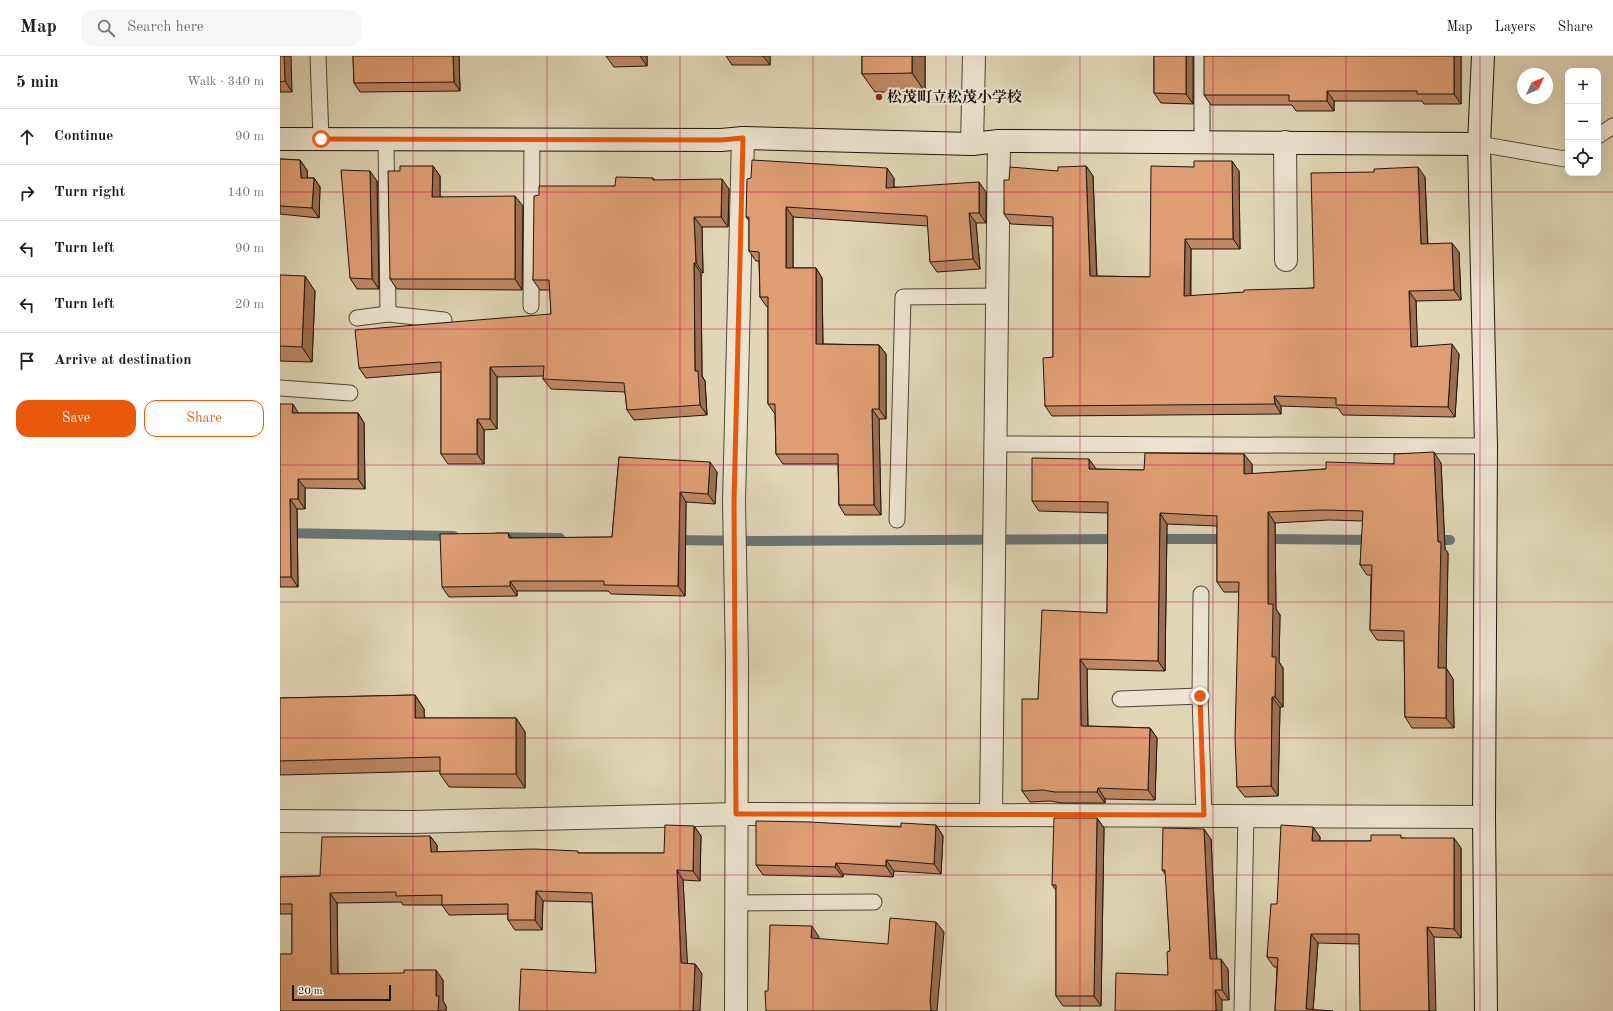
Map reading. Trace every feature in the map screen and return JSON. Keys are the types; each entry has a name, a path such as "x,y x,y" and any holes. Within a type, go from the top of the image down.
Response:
{"street":[{"path":"972,144 974,56"},
{"path":"1483,56 1479,144 1486,446 1484,817 1486,1011"},
{"path":"280,139 721,140 743,138 972,144 999,141 1202,141 1479,144"},
{"path":"736,1011 734,502 743,138"},
{"path":"991,814 999,141"},
{"path":"1285,142 1286,260"},
{"path":"280,821 413,822 736,814 1484,817"}],"lane":[{"path":"318,56 321,139"},
{"path":"1202,56 1202,141"},
{"path":"1601,134 1613,126"},
{"path":"386,139 388,314"},
{"path":"531,306 532,140"},
{"path":"1479,144 1565,158"},
{"path":"897,520 903,297 998,296"},
{"path":"357,318 388,314 444,320"},
{"path":"280,388 350,393"},
{"path":"996,444 1486,446"},
{"path":"1202,594 1200,696 1204,815"},
{"path":"1120,700 1200,696"},
{"path":"1242,1011 1246,815"},
{"path":"736,903 874,902"}],"building":[{"path":"280,56 284,56 285,81 280,82"},
{"path":"353,56 453,56 454,82 354,83"},
{"path":"862,56 912,56 912,73 862,74"},
{"path":"1154,56 1186,56 1186,94 1154,93"},
{"path":"1204,56 1454,56 1454,94 1417,94 1417,91 1327,91 1327,101 1289,101 1289,95 1204,95"},
{"path":"280,159 300,160 301,178 314,178 312,208 280,206"},
{"path":"752,160 887,168 886,188 979,182 979,213 969,213 973,259 930,262 927,216 786,207 786,268 816,268 816,344 879,345 879,409 872,409 874,505 839,505 838,454 776,454 775,404 768,404 768,297 760,297 759,252 749,251 749,217 746,217 747,179 751,178"},
{"path":"1194,161 1232,161 1233,239 1185,239 1184,296 1244,292 1244,290 1314,288 1311,173 1374,172 1374,169 1418,167 1421,244 1452,243 1454,290 1409,291 1411,347 1452,344 1448,407 1336,405 1336,398 1274,396 1275,404 1045,406 1043,358 1053,357 1053,217 1004,214 1004,180 1009,180 1010,167 1058,171 1058,167 1086,166 1090,276 1150,277 1151,166 1194,167"},
{"path":"400,166 433,166 432,197 515,196 515,279 390,279 388,171 400,171"},
{"path":"341,170 370,171 372,279 350,278"},
{"path":"616,177 653,178 653,180 722,179 721,217 694,217 696,263 694,263 695,371 698,371 700,405 627,410 624,383 543,379 544,366 490,367 490,419 477,419 477,454 441,454 441,362 359,368 355,330 551,314 549,280 533,280 534,196 539,195 539,186 615,186"},
{"path":"280,275 305,276 302,347 280,346"},
{"path":"280,404 293,404 292,413 358,413 358,479 298,479 298,499 290,499 291,577 280,577"},
{"path":"1434,452 1438,542 1441,542 1438,668 1446,668 1446,718 1405,717 1404,631 1370,630 1372,565 1360,565 1363,511 1322,510 1268,512 1268,604 1273,604 1272,657 1276,657 1275,697 1272,697 1271,786 1237,787 1235,738 1239,582 1217,582 1217,516 1160,513 1158,661 1080,659 1081,726 1150,728 1148,790 1098,788 1097,792 1055,792 1043,790 1022,791 1022,699 1038,699 1042,610 1107,613 1108,502 1032,501 1032,458 1089,459 1089,469 1144,470 1145,453 1244,454 1244,474 1326,469 1326,462 1394,464 1394,454"},
{"path":"619,457 710,462 708,494 680,492 678,586 604,585 604,581 510,581 510,586 442,587 440,534 508,533 509,538 612,537"},
{"path":"415,695 415,718 516,718 516,774 440,774 440,757 280,761 280,698"},
{"path":"1054,818 1097,818 1094,996 1056,996 1056,885 1052,885"},
{"path":"756,821 810,822 901,827 901,823 936,825 934,864 886,860 886,866 836,863 835,867 756,865"},
{"path":"665,825 694,826 693,871 677,870 681,963 695,964 693,1011 519,1011 521,969 596,973 592,893 536,891 535,920 508,920 508,904 442,905 442,895 396,896 396,892 330,893 331,974 404,973 404,970 436,970 436,996 439,996 438,1011 280,1011 280,954 292,954 292,904 280,904 280,877 320,876 322,837 430,836 431,852 534,849 578,851 578,853 664,853"},
{"path":"1281,825 1313,827 1312,841 1371,841 1371,835 1401,835 1401,838 1454,838 1454,929 1427,927 1429,1011 1360,1011 1359,934 1311,934 1306,1009 1333,1011 1275,1011 1278,958 1267,957 1271,904 1277,904"},
{"path":"1163,828 1204,829 1210,959 1221,959 1222,990 1215,990 1216,1011 1115,1011 1116,973 1168,975 1167,952 1170,951 1165,870 1162,870"},
{"path":"890,918 936,922 930,1001 931,1011 766,1011 765,991 768,991 770,925 812,926 811,938 888,944"}],"waterway":[{"path":"280,533 454,536"},
{"path":"498,537 560,538"},
{"path":"672,540 1122,539"},
{"path":"1154,539 1230,539"},
{"path":"1262,539 1374,540"},
{"path":"1432,540 1450,540"}],"place":[{"name":"松茂町立松茂小学校","path":"879,97"}],"route":[{"path":"321,139 721,140 743,138 734,502 737,661 736,814 1204,815 1200,696"}]}
